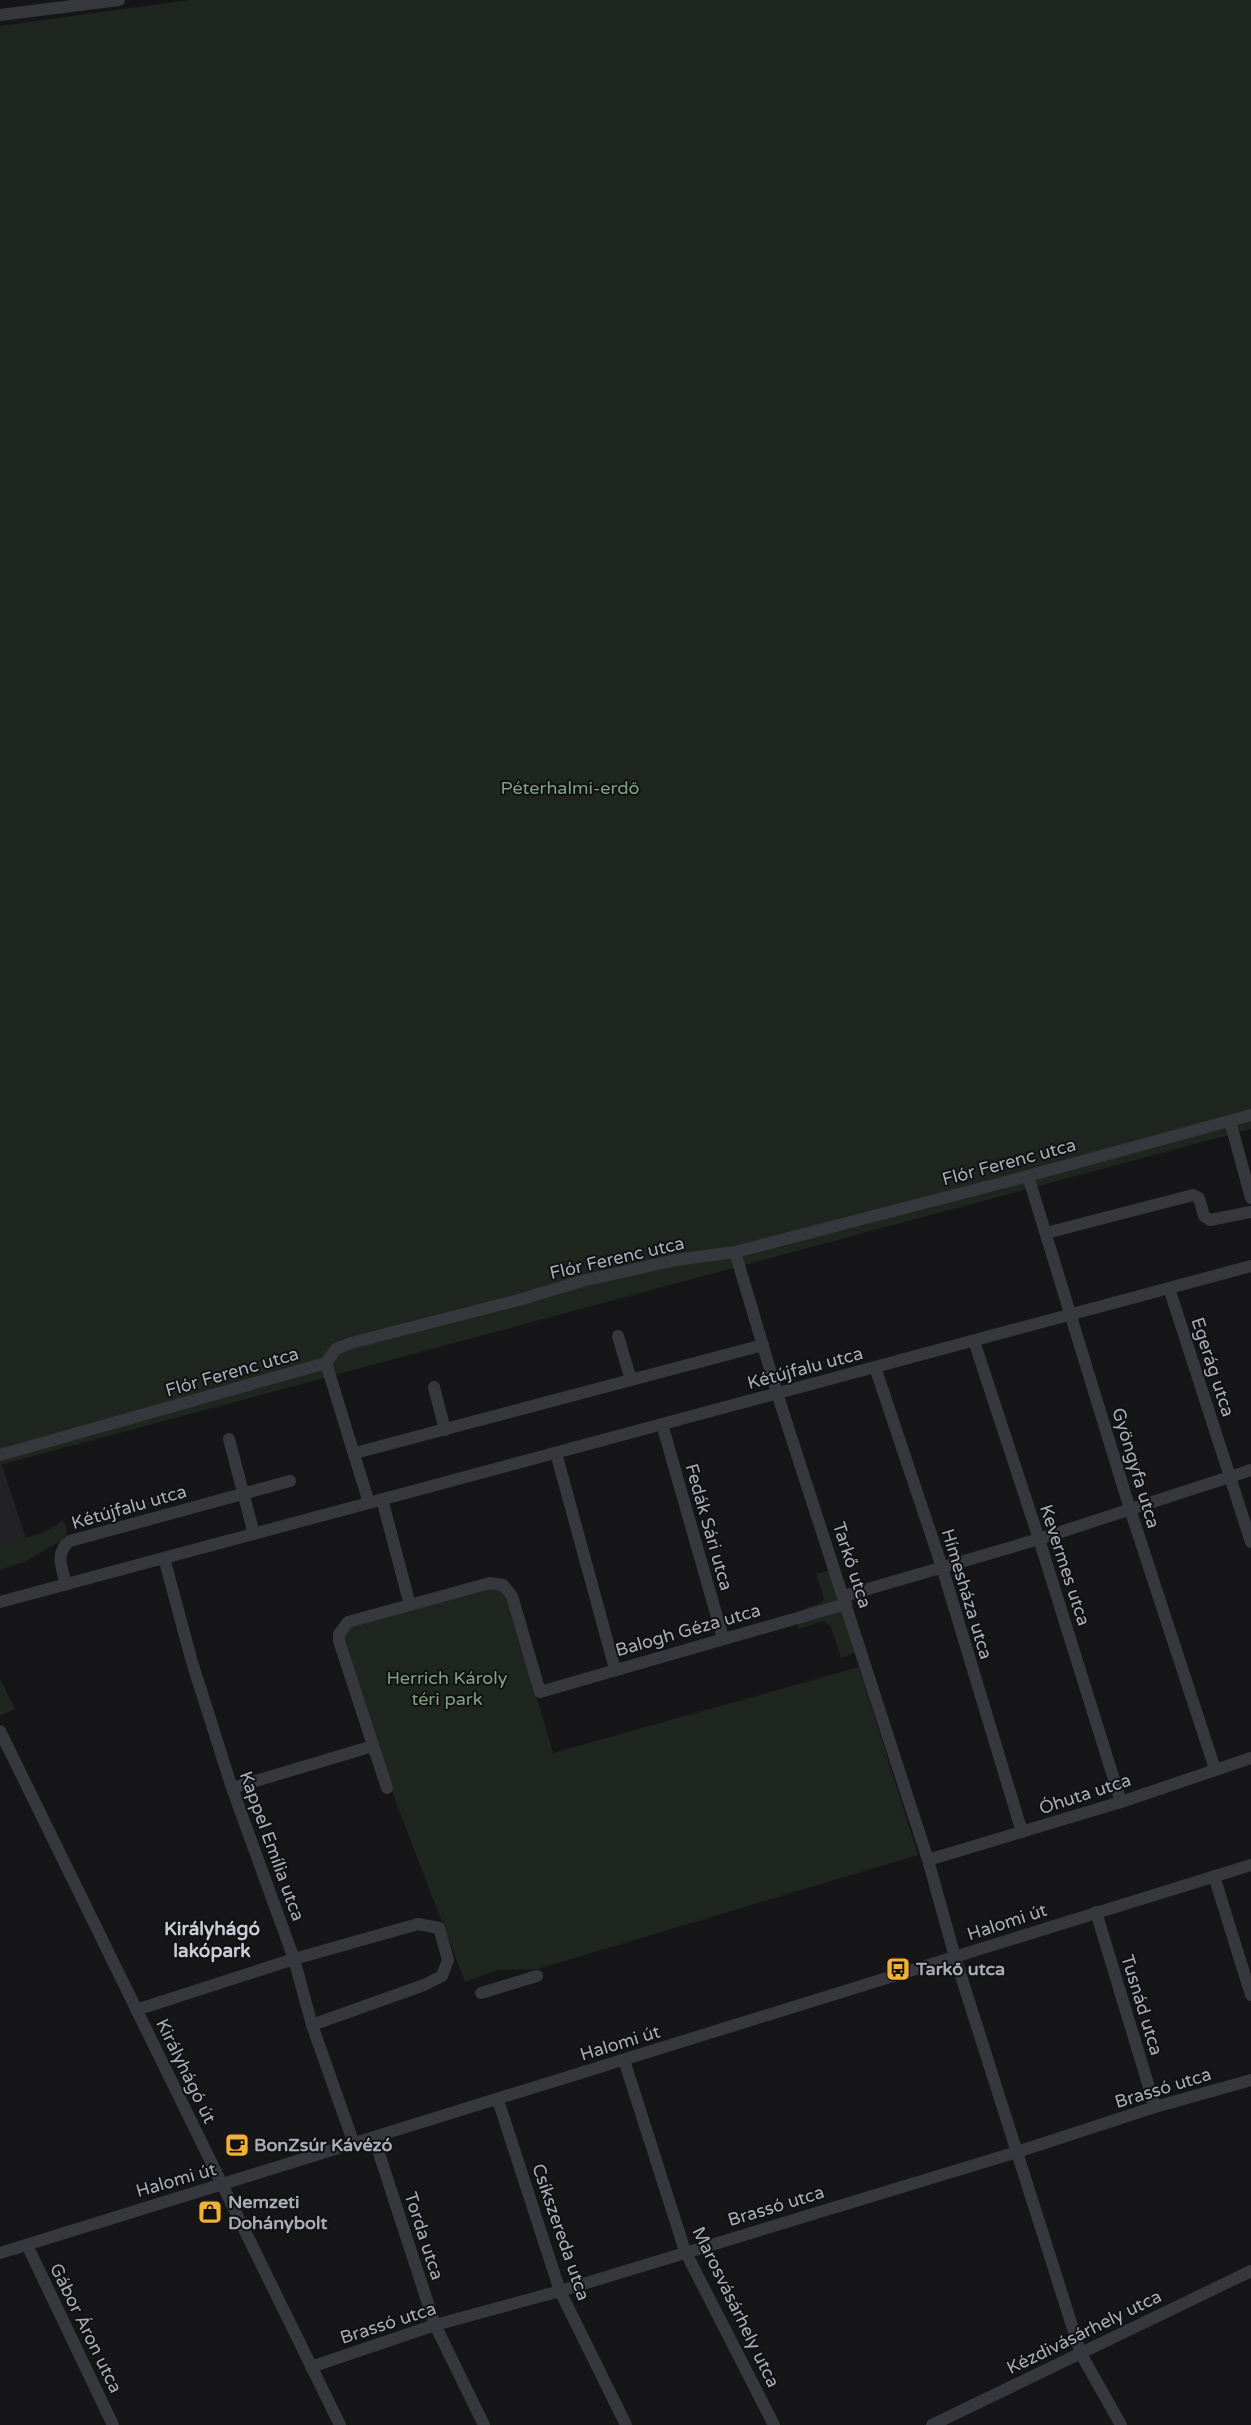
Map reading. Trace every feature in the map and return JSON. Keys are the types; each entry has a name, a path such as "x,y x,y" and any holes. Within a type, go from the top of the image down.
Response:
{"street":[{"path":"0,15 34,5 119,0"},
{"name":"Flór Ferenc utca","path":"0,1455 326,1363 336,1349 351,1343 522,1300 582,1281 676,1260 735,1252 1028,1176 1251,1115"},
{"path":"1230,1121 1251,1198"},
{"name":"Gyöngyfa utca","path":"1028,1176 1130,1509 1215,1769"},
{"path":"1046,1233 1193,1195 1199,1198 1206,1219 1251,1212"},
{"name":"Tarkő utca","path":"735,1252 777,1393 928,1860 955,1957 1081,2354 1121,2425"},
{"name":"Kétújfalu utca","path":"0,1602 1251,1266"},
{"name":"Egerág utca","path":"1170,1288 1251,1542"},
{"path":"618,1336 631,1380"},
{"name":"Kevermes utca","path":"974,1340 1039,1539 1121,1802"},
{"name":"Kétújfalu utca","path":"355,1454 763,1345"},
{"path":"326,1363 369,1503"},
{"name":"Hímesháza utca","path":"875,1367 942,1567 1022,1832"},
{"path":"434,1388 445,1430"},
{"name":"Fedák Sári utca","path":"662,1424 723,1638"},
{"path":"229,1439 254,1534"},
{"path":"556,1453 615,1670"},
{"name":"Balogh Géza utca","path":"410,1605 490,1584 503,1585 512,1596 540,1692 845,1600 942,1567 1039,1539 1251,1470"},
{"name":"Kétújfalu utca","path":"66,1584 59,1555 62,1547 70,1541 290,1481"},
{"path":"382,1499 410,1605 348,1622 339,1634 339,1642 386,1788"},
{"name":"Kappel Emília utca","path":"164,1558 192,1662 232,1788 294,1959 312,2025 354,2144"},
{"name":"Királyhágó út","path":"0,1732 340,2425"},
{"path":"232,1788 373,1746"},
{"name":"Óhuta utca","path":"928,1860 1121,1802 1251,1758"},
{"name":"Halomi út","path":"0,2253 1251,1865"},
{"path":"1214,1876 1251,1995"},
{"name":"Tusnád utca","path":"1096,1912 1155,2107"},
{"path":"136,2010 294,1959 418,1924 439,1928 448,1960 442,1976 312,2025"},
{"path":"481,1993 537,1976"},
{"name":"Marosvásárhely utca","path":"624,2060 685,2251 774,2425"},
{"name":"Brassó utca","path":"311,2367 435,2325 560,2291 685,2251 1017,2152 1155,2107 1251,2080"},
{"name":"Csíkszereda utca","path":"498,2100 560,2291 626,2425"},
{"name":"Torda utca","path":"374,2138 435,2325 484,2425"},
{"name":"Gábor Áron utca","path":"27,2245 113,2425"},
{"name":"Kézdivásárhely utca","path":"932,2425 1251,2271"}],"shaded area":[{"path":"0,1465 2,1465 26,1539 0,1546"}],"green space":[{"name":"Péterhalmi-erdő","path":"189,0 1251,0 1251,1129 0,1465 0,26"},
{"path":"62,1521 66,1525 67,1534 63,1540 26,1561 0,1570 0,1544 40,1533"},
{"path":"833,1569 843,1602 808,1612 805,1608 821,1603 824,1598 816,1574"},
{"name":"Herrich Károly téri park","path":"496,1587 507,1596 553,1753 859,1667 918,1855 538,1969 497,1970 465,1982 397,1805 344,1643 345,1632 348,1628"},
{"path":"845,1607 859,1651 841,1658 831,1627 823,1621 798,1629 797,1623"},
{"path":"0,1679 15,1709 0,1716"}],"place":[{"name":"Tarkő utca","path":"898,1969"},
{"name":"BonZsúr Kávézó","path":"237,2145"},
{"name":"Nemzeti Dohánybolt","path":"210,2212"}],"district":[{"name":"Királyhágó lakópark","path":"212,1939"}]}
